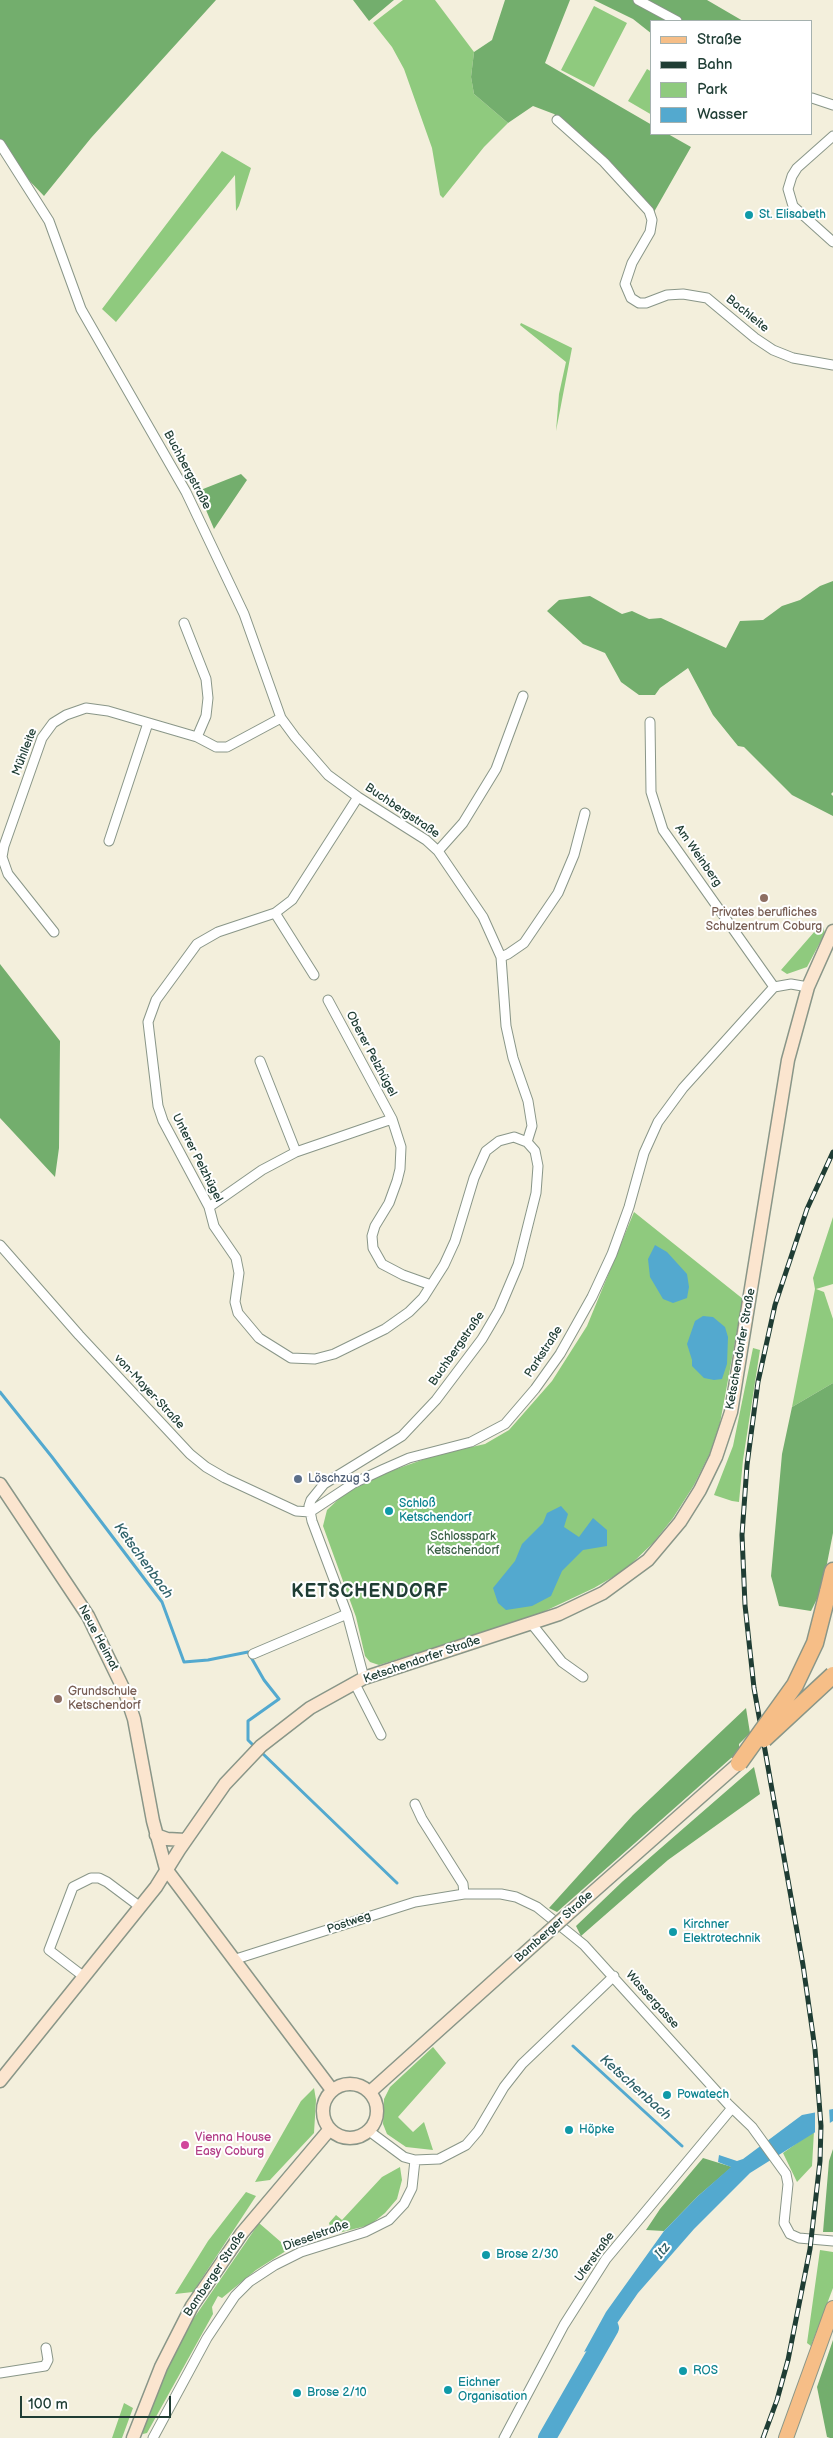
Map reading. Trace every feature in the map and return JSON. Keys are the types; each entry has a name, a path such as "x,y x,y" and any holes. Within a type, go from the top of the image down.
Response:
{"highway":[{"path":"739,1763 795,1685 815,1643 833,1571"},
{"path":"739,1763 833,1675"}],"main road":[{"path":"786,2438 833,2308"}],"street":[{"path":"638,0 676,20"},
{"path":"813,98 833,105"},
{"name":"Bachleite","path":"557,120 604,162 649,211 652,220 650,232 632,263 625,284 631,298 639,303 646,303 667,295 683,294 707,298 755,338 773,350 793,358 833,365"},
{"path":"833,136 797,168 788,189 793,206 833,242"},
{"name":"Buchbergstraße","path":"0,144 49,220 81,309 186,492 244,614 282,718 295,738 328,774 358,797 426,840 438,851 482,916 501,957 506,1026 513,1058 528,1101 532,1126 527,1142 535,1151 538,1166 536,1193 528,1229 511,1284 482,1339 417,1421 402,1436 324,1484 311,1500 310,1512"},
{"path":"184,622 202,663 206,679 208,698 206,716 197,737"},
{"path":"438,851 463,823 491,777 506,744 523,696"},
{"name":"Mühlleite","path":"54,932 8,874 2,857 4,846 42,738 53,723 66,715 86,708 108,712 197,737 216,747 227,747 282,718"},
{"name":"Am Weinberg","path":"650,722 651,792 663,830 774,988"},
{"path":"109,841 148,723"},
{"name":"Unterer Pelzhügel","path":"358,797 292,900 275,913 218,932 198,944 156,1000 149,1014 149,1045 158,1106 167,1129 209,1207 214,1226 231,1249 238,1265 235,1302 238,1313 259,1338 291,1358 315,1359 334,1354 363,1340 409,1312 431,1285 444,1265 455,1241 480,1159 498,1141 514,1137 527,1142"},
{"path":"501,957 524,943 558,893 574,855 585,813"},
{"path":"275,913 314,976"},
{"name":"Ketschendorfer Straße","path":"0,2081 156,1887 166,1869 225,1784 258,1750 310,1708 360,1681 559,1614 603,1594 648,1560 690,1506 716,1457 731,1412 788,1060 808,987 833,931"},
{"path":"774,988 790,984 808,987"},
{"name":"Parkstraße","path":"310,1512 354,1483 384,1468 409,1458 471,1442 505,1424 535,1389 560,1354 592,1298 612,1254 629,1207 644,1153 658,1122 683,1088 774,988"},
{"name":"Oberer Pelzhügel","path":"328,1000 392,1119 402,1147 400,1168 389,1203 375,1226 372,1236 373,1248 382,1264 403,1275 431,1285"},
{"path":"260,1061 296,1152"},
{"path":"209,1207 262,1170 296,1152 392,1119"},
{"name":"von-Mayer-Straße","path":"0,1245 53,1306 190,1454 206,1467 225,1478 296,1511 310,1512"},
{"name":"Neue Heimat","path":"0,1484 88,1616 126,1692 134,1719 156,1835 166,1869"},
{"path":"310,1512 347,1614 360,1681 381,1735"},
{"path":"253,1654 347,1614"},
{"path":"532,1623 562,1662 583,1678"},
{"name":"Bamberger Straße","path":"370,2092 739,1763"},
{"path":"415,1804 422,1819 464,1884 464,1894"},
{"path":"156,1835 167,1839 186,1840"},
{"path":"166,1869 236,1959 332,2090"},
{"path":"83,1976 49,1950 73,1887 91,1878 99,1878 139,1906"},
{"name":"Postweg","path":"236,1959 415,1902 464,1894"},
{"name":"Wassergasse","path":"464,1894 500,1894 516,1897 538,1907 566,1928 614,1976 752,2128 781,2166 788,2184 785,2227 790,2234 799,2238 833,2242"},
{"path":"369,2131 404,2157 415,2160 439,2159 466,2145 478,2131 504,2087 522,2064 614,1976"},
{"path":"351,2083 361,2086 370,2092 376,2101 378,2111 375,2122 369,2131 360,2137 349,2138 338,2136 330,2129 324,2120 322,2109 325,2098 332,2090 341,2085 351,2083"},
{"name":"Uferstraße","path":"504,2438 564,2325 606,2259 732,2108"},
{"name":"Bamberger Straße","path":"133,2438 161,2367 192,2306 242,2233 330,2129"},
{"name":"Dieselstraße","path":"153,2438 222,2313 249,2282 275,2264 301,2252 365,2232 389,2220 404,2204 412,2188 415,2175 415,2160"},
{"path":"0,2373 45,2366 48,2360 46,2348"}],"green space":[{"path":"0,0 216,0 91,138 44,196 0,150"},
{"path":"353,0 394,0 369,21"},
{"path":"403,0 435,0 474,52 471,77 474,94 508,123 484,147 443,198 440,195 432,148 404,69 392,47 373,23"},
{"path":"505,0 570,0 545,63 650,124 650,135 670,135 691,147 654,212 597,152 554,114 533,106 508,123 474,94 471,77 474,52 492,40"},
{"path":"594,0 707,0 741,20 650,20 650,32 633,19"},
{"path":"594,6 627,23 594,87 561,70"},
{"path":"647,69 650,71 650,114 628,101"},
{"path":"222,151 251,168 236,211 235,175 116,322 102,309"},
{"path":"521,323 572,348 556,431 559,394 566,362 520,325"},
{"path":"241,474 247,480 214,529 198,491"},
{"path":"833,581 833,792 831,794 833,796 833,816 792,795 744,747 738,746 713,715 688,668 660,688 655,695 639,695 621,682 605,653 583,644 547,611 559,600 590,596 622,614 632,611 649,619 661,618 726,648 740,621 763,620 782,606 800,600 820,586"},
{"path":"822,923 825,933 807,967 787,974 781,970"},
{"path":"0,964 60,1041 59,1148 55,1177 0,1118"},
{"name":"Schlosspark Ketschendorf","path":"634,1212 743,1299 720,1423 710,1453 694,1485 673,1518 653,1543 625,1570 594,1588 526,1620 379,1665 370,1662 365,1656 356,1617 323,1526 327,1510 344,1494 385,1473 436,1455 485,1444 509,1430 552,1381 587,1326"},
{"path":"833,1217 833,1284 816,1289 824,1292 833,1319 833,1383 792,1407 815,1289 813,1278"},
{"path":"753,1348 760,1350 743,1460 739,1502 714,1495 733,1446"},
{"path":"833,1383 833,1533 822,1589 811,1611 779,1606 771,1576 782,1454 792,1407"},
{"path":"746,1708 750,1733 739,1744 739,1751 557,1912 549,1908 633,1815"},
{"path":"754,1767 760,1794 668,1860 581,1936 576,1926 623,1881"},
{"path":"433,2047 446,2063 398,2117 413,2132 424,2122 433,2150 406,2147 387,2134 383,2124 384,2099 390,2087"},
{"path":"314,2088 316,2100 314,2133 270,2180 255,2182 301,2101"},
{"path":"814,2131 812,2166 797,2182 783,2153"},
{"path":"833,2149 833,2232 823,2232 829,2161"},
{"path":"703,2158 732,2167 698,2196 664,2231 646,2230 660,2209"},
{"path":"400,2167 402,2180 397,2199 385,2213 370,2225 332,2233 329,2223 336,2215 342,2220 382,2177"},
{"path":"246,2192 256,2196 193,2292 175,2294 208,2241"},
{"path":"259,2223 289,2249 256,2270 222,2298 218,2296 212,2307 213,2314 147,2433 143,2434 141,2430 181,2337"},
{"path":"820,2250 833,2252 833,2288 811,2346 807,2343"},
{"path":"833,2340 833,2438 830,2438 827,2437 817,2387"},
{"path":"124,2403 133,2408 122,2438 112,2438"}],"water":[{"path":"655,1245 667,1252 687,1274 689,1287 687,1298 673,1303 663,1299 650,1277 648,1259"},
{"path":"703,1316 713,1317 725,1327 728,1337 727,1364 722,1379 704,1378 692,1366 687,1344 695,1321"},
{"path":"561,1506 568,1514 564,1527 579,1537 593,1518 607,1530 607,1546 583,1550 562,1571 551,1596 532,1606 506,1610 498,1603 493,1588 515,1561 522,1544 543,1523 547,1513"},
{"path":"833,2109 833,2121 750,2173 694,2229 638,2293 611,2332 607,2344 584,2352 606,2312 664,2231 698,2196 731,2167 718,2162 719,2155 737,2161 743,2159 802,2115"}],"pier":[{"path":"829,2107 830,2125 815,2133 815,2109"}],"waterway":[{"name":"Ketschenbach","path":"0,1392 162,1602 184,1662 208,1660 248,1652 264,1680 279,1699 248,1721 248,1740 255,1747"},
{"name":"Ketschenbach","path":"260,1751 397,1883"},
{"name":"Ketschenbach","path":"573,2046 682,2146"},
{"name":"Itz","path":"547,2438 610,2328"}],"railway":[{"path":"763,2438 777,2400 788,2360 810,2249 820,2161 821,2126 815,2049 803,1965 754,1688 745,1605 742,1535 747,1465 758,1382 775,1305 807,1209 833,1152"}],"place":[{"name":"St. Elisabeth","path":"749,215"},
{"name":"Privates berufliches Schulzentrum Coburg","path":"764,898"},
{"name":"Löschzug 3","path":"298,1479"},
{"name":"Schloß Ketschendorf","path":"389,1511"},
{"name":"Grundschule Ketschendorf","path":"58,1699"},
{"name":"Kirchner Elektrotechnik","path":"673,1932"},
{"name":"Powatech","path":"667,2095"},
{"name":"Höpke","path":"569,2130"},
{"name":"Vienna House Easy Coburg","path":"185,2145"},
{"name":"Brose 2/30","path":"486,2255"},
{"name":"ROS","path":"683,2371"},
{"name":"Eichner Organisation","path":"448,2390"},
{"name":"Brose 2/10","path":"297,2393"}],"district":[{"name":"KETSCHENDORF","path":"370,1592"}]}
